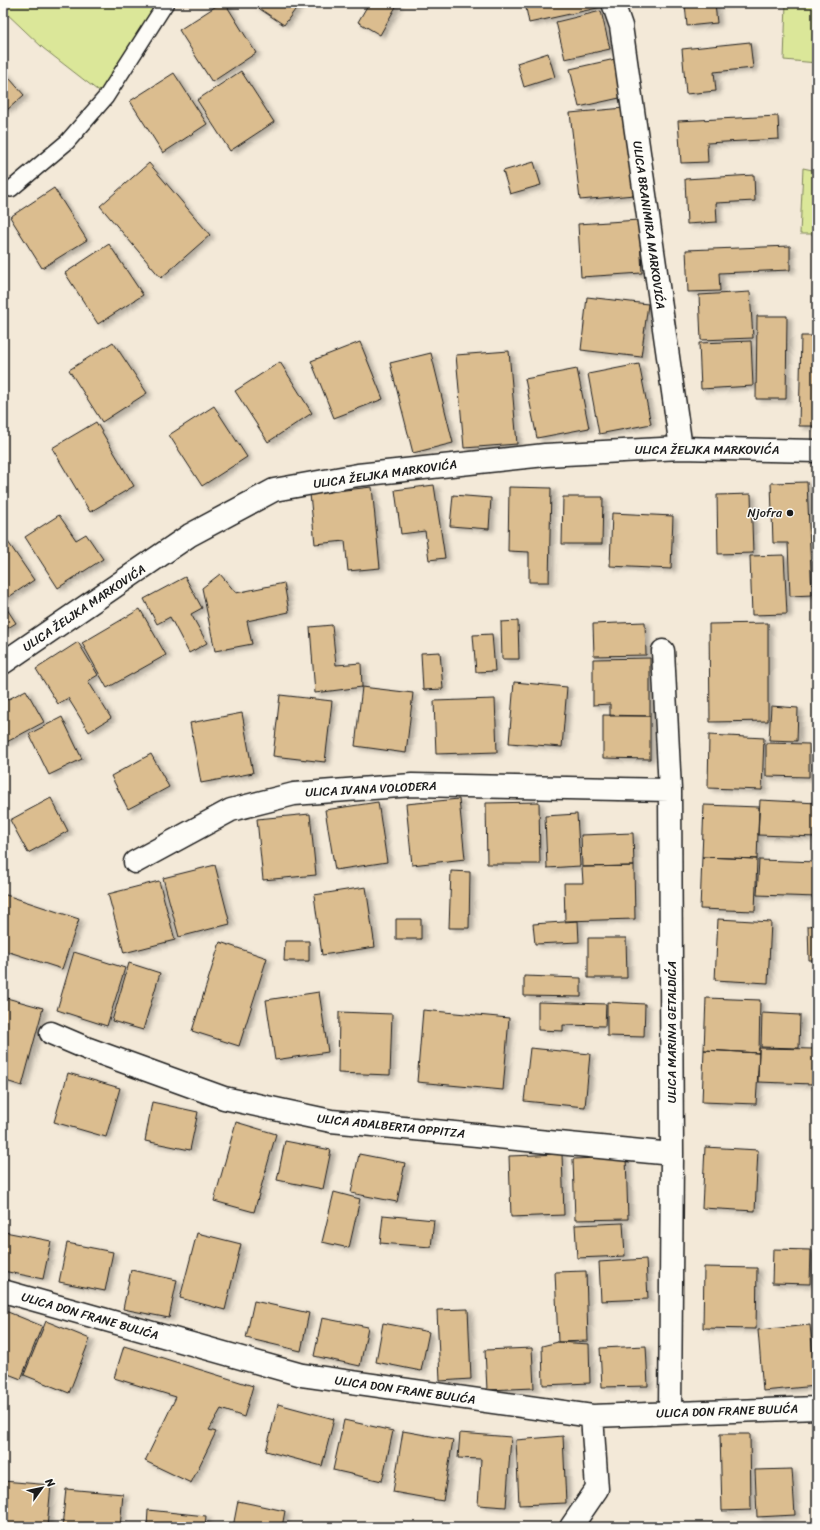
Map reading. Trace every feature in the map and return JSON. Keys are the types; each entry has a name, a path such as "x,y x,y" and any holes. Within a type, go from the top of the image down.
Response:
{"street":[{"name":"ULICA BRANIMIRA MARKOVIĆA","path":"613,3 621,26 680,448"},
{"name":"ULICA ŽELJKA MARKOVIĆA","path":"3,663 190,535 274,490 358,475 546,455 680,448 817,451"},
{"name":"ULICA MARINA GETALDIĆA","path":"663,651 670,790 672,1154 670,1413"},
{"name":"ULICA IVANA VOLODERA","path":"135,862 231,810 294,794 412,785 670,790"},
{"name":"ULICA ADALBERTA OPPITZA","path":"50,1034 224,1098 331,1121 672,1154"},
{"name":"ULICA DON FRANE BULIĆA","path":"3,1291 302,1375 592,1416 817,1408"},
{"path":"571,1527 597,1490 592,1416"}],"lane":[{"path":"11,189 67,142 106,97 166,3"}],"green space":[{"path":"3,3 167,3 106,97 43,48 3,10"},
{"path":"786,3 817,3 817,63 784,60"},
{"path":"803,168 817,171 817,234 800,234"}],"building":[{"path":"221,3 225,3 256,53 212,82 179,30"},
{"path":"251,3 300,3 284,25"},
{"path":"369,3 398,3 380,35 358,22"},
{"path":"525,3 602,3 602,7 529,23"},
{"path":"685,3 726,3 715,4 717,23 687,26"},
{"path":"601,11 610,49 565,59 556,22"},
{"path":"750,42 753,68 714,72 716,91 686,94 682,49"},
{"path":"548,53 555,77 524,87 517,63"},
{"path":"615,59 624,97 579,107 570,69"},
{"path":"3,71 24,95 7,110 3,106"},
{"path":"241,71 274,122 230,151 197,100"},
{"path":"174,73 207,124 163,153 130,101"},
{"path":"624,108 634,195 580,200 570,113"},
{"path":"778,116 779,139 707,143 708,162 681,163 678,121"},
{"path":"534,162 541,185 510,194 503,171"},
{"path":"149,163 210,235 161,278 100,206"},
{"path":"754,175 755,201 716,203 717,222 687,224 685,179"},
{"path":"54,188 87,240 42,268 10,217"},
{"path":"639,220 642,273 581,277 578,224"},
{"path":"109,244 143,295 98,324 65,273"},
{"path":"790,246 790,270 719,273 720,291 688,292 686,250"},
{"path":"750,292 753,338 701,340 699,295"},
{"path":"587,297 648,304 641,357 581,350"},
{"path":"757,316 787,316 786,399 756,399"},
{"path":"801,336 817,336 817,426 799,426"},
{"path":"751,341 753,386 701,389 699,343"},
{"path":"113,342 147,393 102,422 69,370"},
{"path":"360,342 383,399 334,418 311,361"},
{"path":"509,351 517,444 464,448 456,355"},
{"path":"431,353 453,443 413,453 390,363"},
{"path":"280,362 312,413 268,442 235,391"},
{"path":"639,364 651,424 599,434 588,374"},
{"path":"577,369 589,428 537,438 525,379"},
{"path":"214,406 247,457 202,486 169,435"},
{"path":"96,422 134,486 90,512 52,448"},
{"name":"Njofra","path":"807,482 812,595 790,596 788,543 773,543 771,483"},
{"path":"434,485 445,558 429,560 425,531 401,534 395,490"},
{"path":"372,487 380,568 348,571 345,541 315,544 310,494"},
{"path":"509,487 551,488 549,582 529,582 529,552 508,551"},
{"path":"751,494 753,553 718,554 717,495"},
{"path":"453,495 491,498 489,529 450,526"},
{"path":"563,497 603,497 602,544 562,544"},
{"path":"612,513 673,516 671,569 610,566"},
{"path":"59,515 76,540 86,534 103,559 58,588 25,537"},
{"path":"8,542 34,580 3,601 3,545"},
{"path":"784,555 787,614 752,615 750,556"},
{"path":"220,574 236,593 284,583 289,612 247,621 252,644 215,651 202,588"},
{"path":"185,577 202,608 191,614 207,643 189,653 170,617 157,624 144,599"},
{"path":"3,603 16,623 3,631"},
{"path":"140,609 166,655 107,688 82,643"},
{"path":"518,621 519,659 502,659 501,622"},
{"path":"645,622 646,655 594,656 593,624"},
{"path":"768,623 768,721 710,722 709,624"},
{"path":"332,625 336,665 361,663 362,687 315,693 310,627"},
{"path":"492,634 495,671 476,672 473,635"},
{"path":"78,642 98,675 88,681 111,718 89,732 68,698 58,704 36,669"},
{"path":"440,652 443,689 423,690 421,653"},
{"path":"650,658 650,716 610,716 610,704 593,705 593,659"},
{"path":"514,682 567,687 562,747 509,743"},
{"path":"362,687 413,693 406,753 355,746"},
{"path":"26,690 44,722 3,744 3,702"},
{"path":"280,695 332,701 325,762 273,756"},
{"path":"495,699 497,752 436,754 434,701"},
{"path":"771,706 798,708 797,741 769,740"},
{"path":"242,713 253,773 201,783 190,723"},
{"path":"603,715 650,716 650,759 603,758"},
{"path":"62,717 82,759 49,775 29,734"},
{"path":"709,735 764,738 762,790 708,788"},
{"path":"766,743 809,744 809,777 766,776"},
{"path":"151,754 169,787 128,809 111,776"},
{"path":"51,798 68,831 28,853 10,820"},
{"path":"459,799 465,859 412,865 406,804"},
{"path":"760,800 817,803 817,837 758,835"},
{"path":"378,802 387,862 335,870 325,810"},
{"path":"539,802 540,864 487,864 486,803"},
{"path":"704,805 759,807 757,859 702,857"},
{"path":"310,814 316,875 263,880 257,819"},
{"path":"577,814 580,866 547,868 545,816"},
{"path":"633,833 634,866 582,867 581,835"},
{"path":"702,857 757,859 755,911 700,909"},
{"path":"759,860 817,862 817,897 757,895"},
{"path":"215,865 230,924 179,937 163,878"},
{"path":"634,866 635,919 565,921 564,883 583,883 582,867"},
{"path":"451,871 470,872 469,928 449,928"},
{"path":"159,881 175,940 124,953 108,894"},
{"path":"366,887 375,947 322,955 314,895"},
{"path":"3,894 79,919 62,969 3,950"},
{"path":"396,919 421,919 421,939 396,939"},
{"path":"718,919 771,922 768,983 715,980"},
{"path":"578,921 579,942 535,944 533,924"},
{"path":"817,925 817,960 809,960 808,926"},
{"path":"588,938 626,938 627,978 588,978"},
{"path":"285,941 309,941 309,961 284,961"},
{"path":"220,942 267,958 239,1046 192,1031"},
{"path":"74,952 125,968 107,1026 57,1010"},
{"path":"129,963 160,973 143,1030 112,1021"},
{"path":"524,976 581,978 581,997 524,996"},
{"path":"319,992 328,1052 275,1060 266,1000"},
{"path":"3,997 43,1008 22,1086 3,1080"},
{"path":"706,998 760,1000 759,1053 704,1050"},
{"path":"538,1002 606,1004 605,1026 563,1025 563,1031 538,1030"},
{"path":"607,1002 645,1004 644,1037 607,1036"},
{"path":"423,1010 509,1018 503,1090 417,1082"},
{"path":"339,1012 392,1014 390,1075 338,1073"},
{"path":"762,1013 800,1015 799,1048 761,1047"},
{"path":"530,1048 590,1054 585,1107 524,1101"},
{"path":"759,1048 814,1049 813,1084 758,1082"},
{"path":"704,1050 759,1053 756,1104 702,1102"},
{"path":"68,1073 120,1088 106,1137 54,1122"},
{"path":"152,1102 198,1112 190,1150 145,1141"},
{"path":"236,1122 276,1134 254,1212 214,1201"},
{"path":"285,1141 331,1150 323,1189 277,1180"},
{"path":"705,1147 758,1150 755,1211 702,1208"},
{"path":"359,1154 405,1163 397,1202 351,1193"},
{"path":"562,1154 564,1215 511,1217 509,1156"},
{"path":"626,1157 628,1219 575,1220 573,1159"},
{"path":"334,1192 360,1199 349,1248 322,1242"},
{"path":"383,1215 434,1220 431,1247 380,1243"},
{"path":"623,1223 625,1256 577,1258 575,1225"},
{"path":"5,1232 51,1241 43,1279 3,1271"},
{"path":"197,1233 241,1244 225,1310 180,1298"},
{"path":"67,1243 113,1252 105,1291 59,1282"},
{"path":"773,1249 811,1250 810,1284 772,1283"},
{"path":"646,1259 648,1299 601,1301 599,1262"},
{"path":"704,1267 757,1268 756,1329 703,1328"},
{"path":"131,1270 177,1280 169,1318 123,1309"},
{"path":"586,1271 588,1341 558,1342 555,1272"},
{"path":"254,1301 309,1313 301,1351 246,1338"},
{"path":"468,1309 471,1379 440,1381 437,1310"},
{"path":"3,1310 42,1326 21,1379 3,1372"},
{"path":"322,1318 368,1327 360,1366 314,1356"},
{"path":"46,1321 90,1339 69,1393 24,1375"},
{"path":"383,1323 429,1332 421,1371 376,1362"},
{"path":"810,1325 816,1386 763,1391 758,1330"},
{"path":"558,1342 589,1344 590,1383 543,1385 542,1346"},
{"path":"124,1346 253,1386 244,1417 221,1409 209,1430 216,1432 191,1483 145,1461 176,1397 114,1378"},
{"path":"646,1346 648,1386 602,1387 600,1348"},
{"path":"532,1348 534,1388 487,1390 485,1350"},
{"path":"278,1404 334,1419 322,1466 266,1451"},
{"path":"344,1420 393,1431 382,1481 333,1470"},
{"path":"403,1431 453,1440 443,1501 393,1492"},
{"path":"460,1433 511,1437 506,1507 478,1505 481,1459 458,1458"},
{"path":"720,1434 750,1434 751,1510 722,1511"},
{"path":"563,1436 566,1503 519,1505 516,1440"},
{"path":"792,1469 795,1515 757,1517 755,1470"},
{"path":"3,1481 51,1485 47,1527 3,1527"},
{"path":"66,1489 123,1494 120,1527 62,1527"},
{"path":"238,1501 285,1511 282,1527 233,1527"},
{"path":"148,1510 206,1516 205,1527 147,1527"}],"place":[{"name":"Njofra","path":"790,513"}]}
